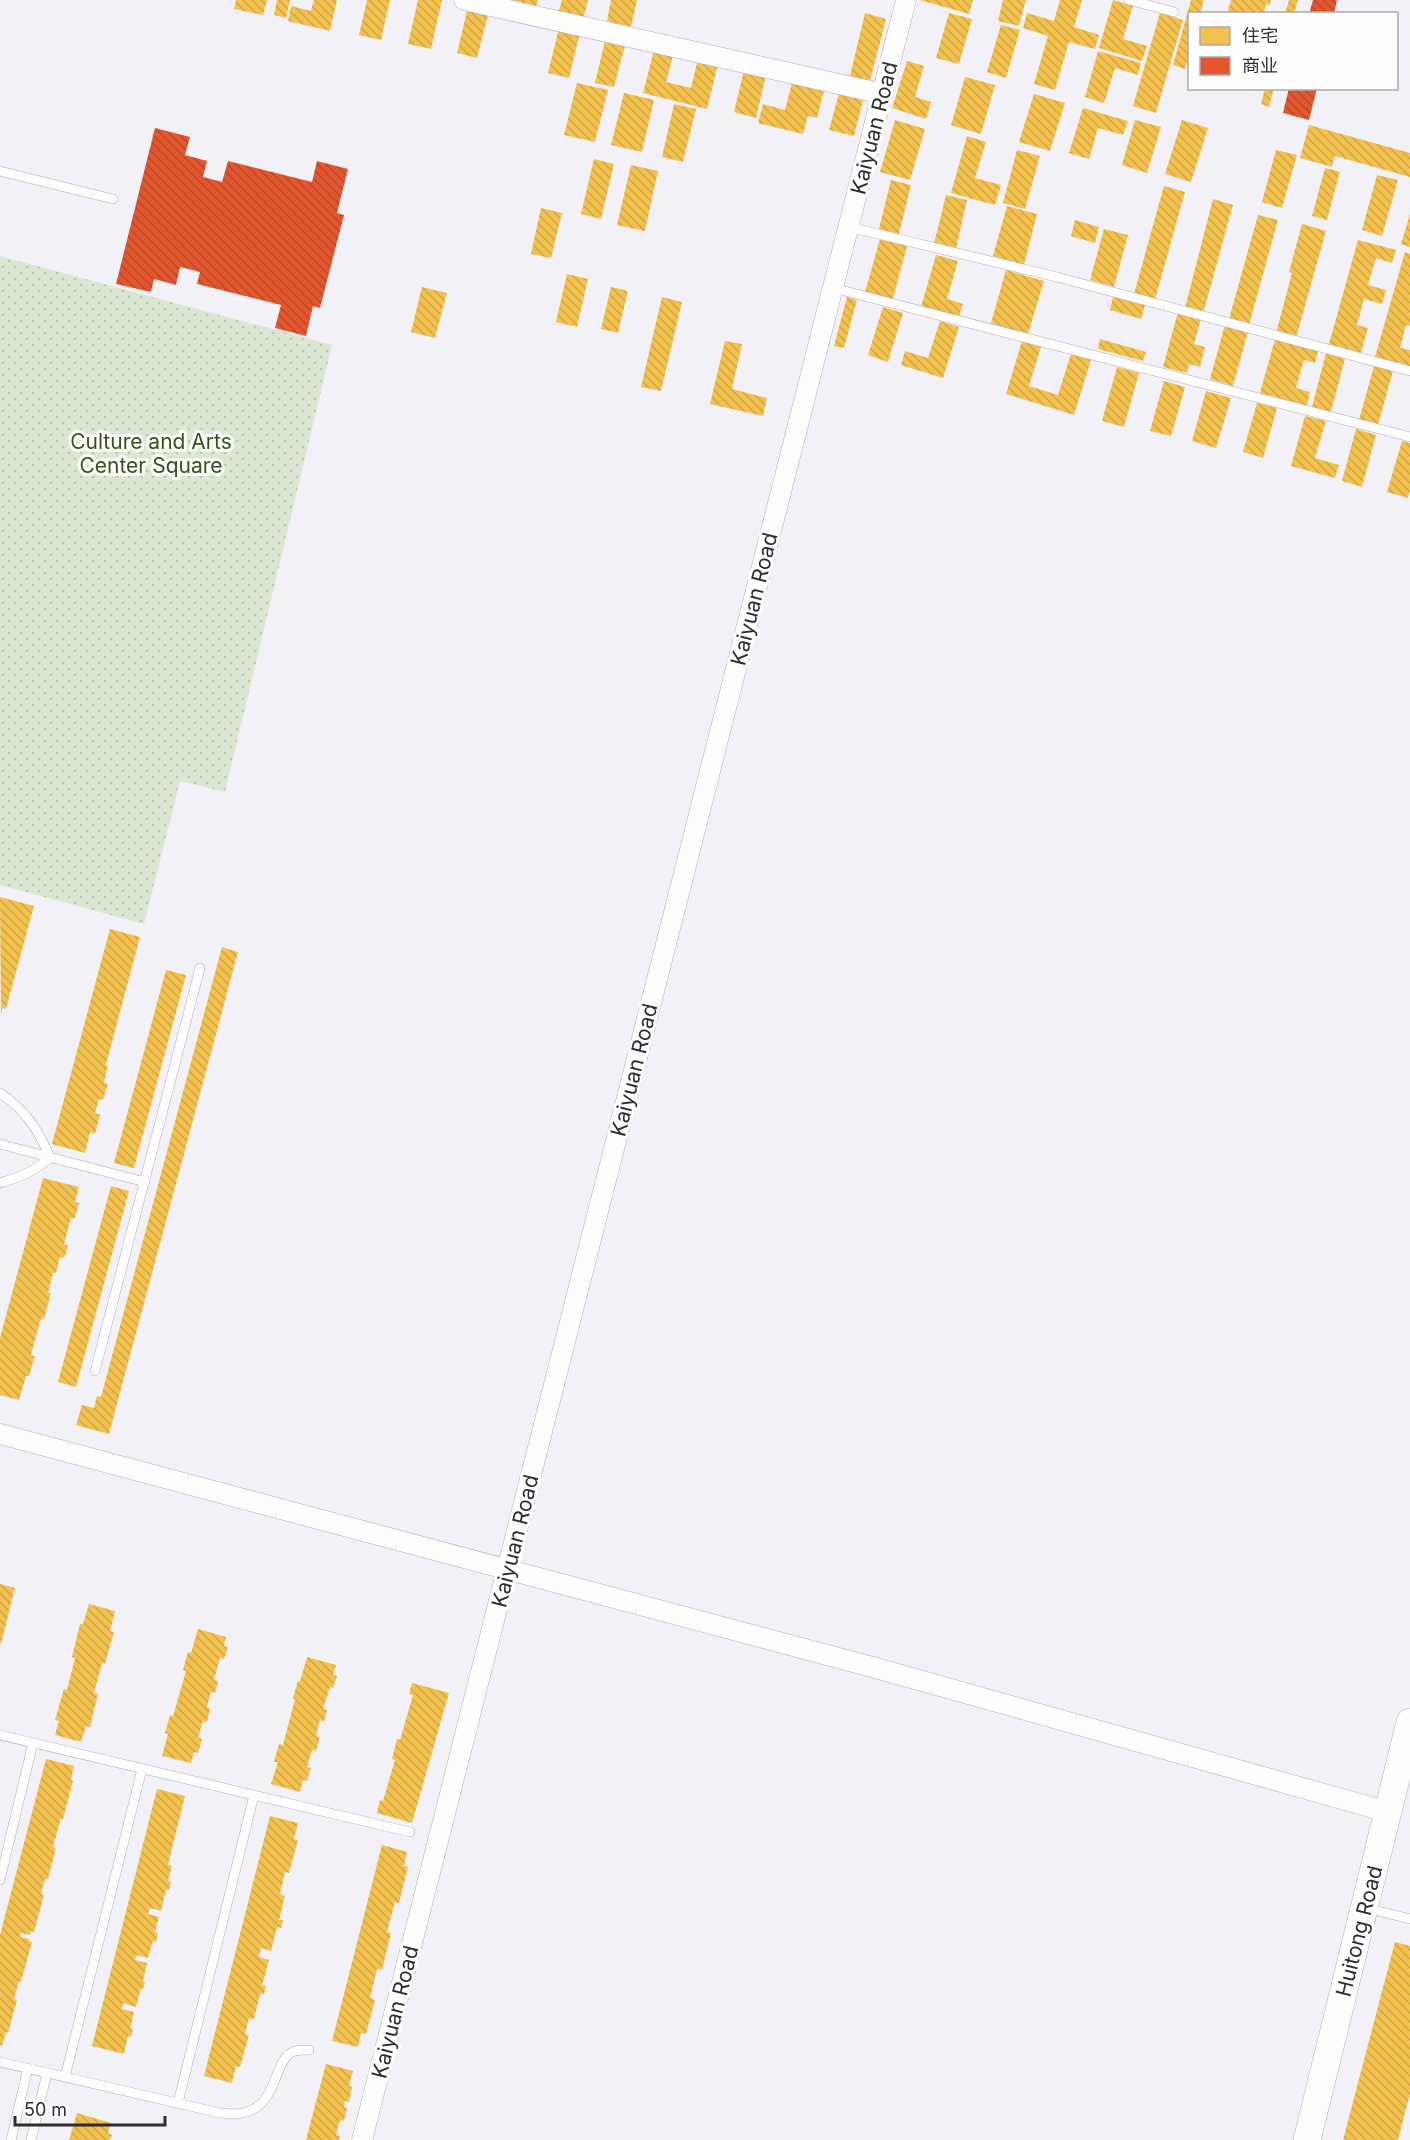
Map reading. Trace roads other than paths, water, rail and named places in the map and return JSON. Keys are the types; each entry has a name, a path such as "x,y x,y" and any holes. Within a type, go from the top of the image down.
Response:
{"street":[{"path":"464,0 883,94"},
{"name":"Kaiyuan Road","path":"362,2140 906,0"},
{"path":"0,1434 876,1668 1388,1812"},
{"name":"Huitong Road","path":"1307,2140 1410,1722"}],"lane":[{"path":"1129,0 1174,12"},
{"path":"0,171 113,199"},
{"path":"849,226 1057,277 1410,371"},
{"path":"833,288 1410,438"},
{"path":"95,1371 200,968"},
{"path":"0,1093 18,1106 32,1121 43,1138 51,1158"},
{"path":"0,1144 145,1182"},
{"path":"0,1183 15,1179 51,1158"},
{"path":"0,1735 410,1832"},
{"path":"0,1880 33,1743"},
{"path":"64,2077 141,1769"},
{"path":"178,2103 254,1795"},
{"path":"1364,1908 1410,1919"},
{"path":"0,2062 220,2113 243,2113 261,2104 270,2094 285,2058 294,2051 309,2050"},
{"path":"11,2140 28,2068"},
{"path":"31,2140 47,2073"}],"park label":[{"name":"Culture and Arts Center Square","path":"151,453"}]}
